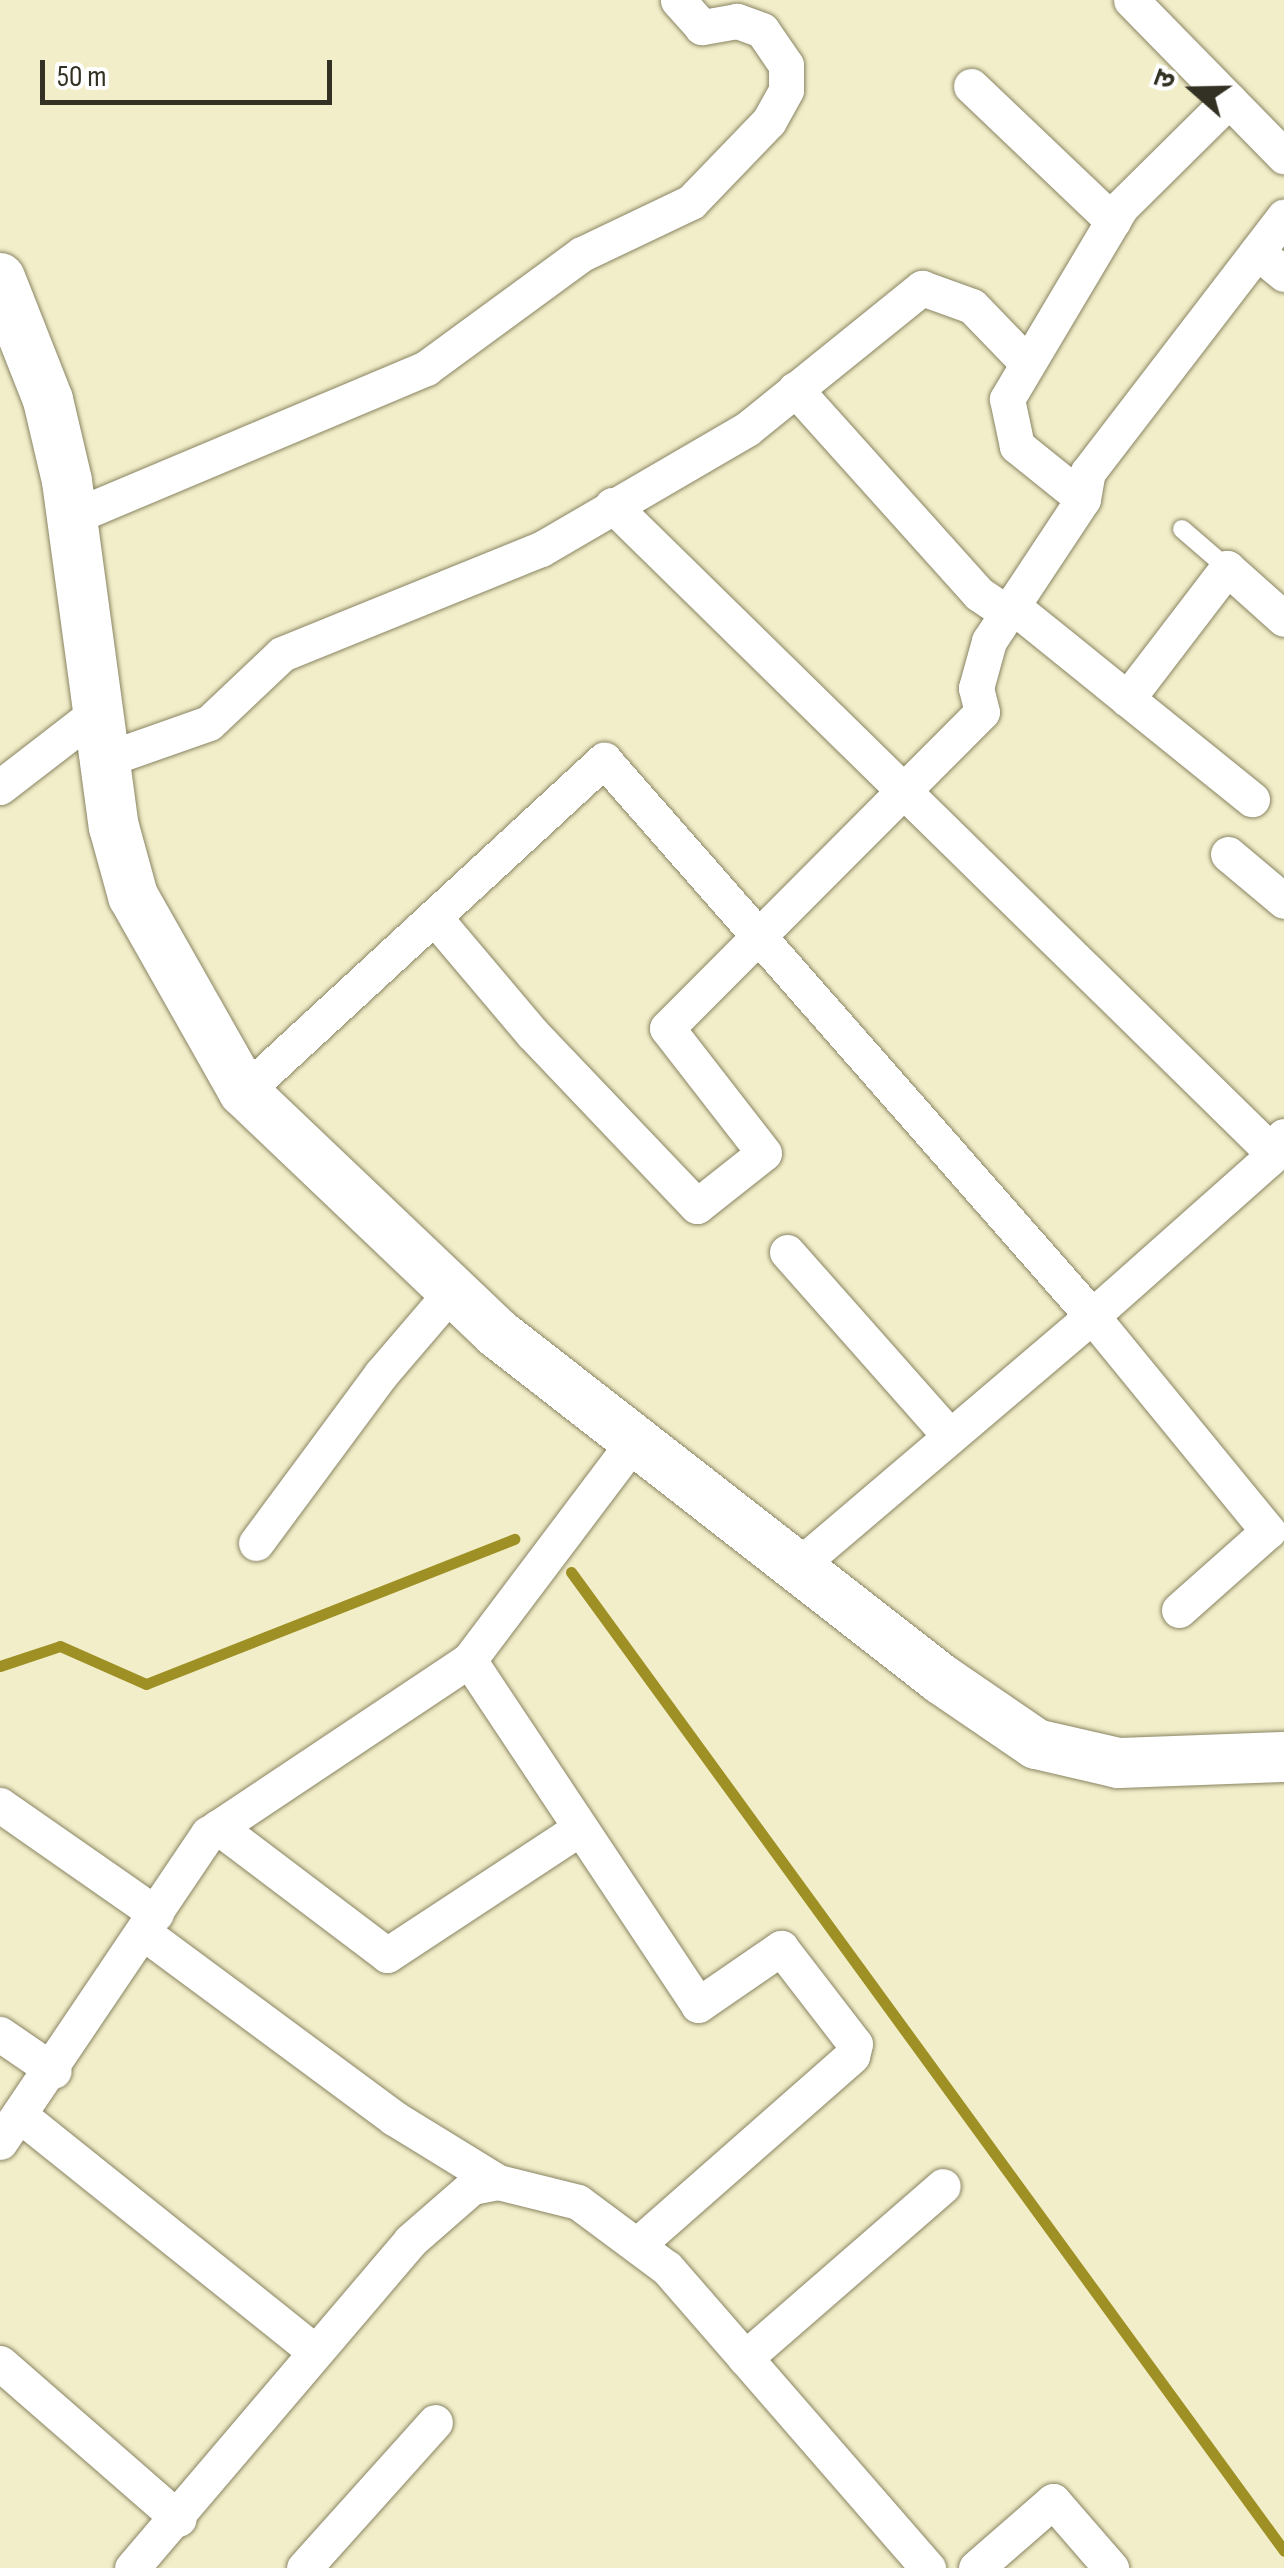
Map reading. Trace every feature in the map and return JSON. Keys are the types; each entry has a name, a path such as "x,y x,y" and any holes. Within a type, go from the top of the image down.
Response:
{"main road":[{"path":"0,278 48,400 72,517 100,736 133,896 244,1092 453,1290 635,1440 1036,1744 1118,1763 1284,1757"}],"street":[{"path":"72,517 426,368 582,254 691,202 769,121 786,90 786,64 762,30 737,21 702,27 678,0"},
{"path":"1130,0 1284,156"},
{"path":"971,86 1114,220"},
{"path":"1083,499 1017,446 1007,399 1114,220 1158,165 1229,100"},
{"path":"434,917 532,1033 697,1206 764,1153 668,1028 982,712 976,688 1007,608 1083,499 1088,472 1116,428 1270,262 1284,217"},
{"path":"0,788 100,736 209,723 282,654 542,549 747,429 922,288 972,306 1027,363"},
{"path":"795,389 980,594 1007,608 1252,800"},
{"path":"612,506 900,793 1277,1154 798,1566"},
{"path":"1126,699 1227,568 1284,619"},
{"path":"244,1092 604,760 1092,1316 1268,1532 1179,1610"},
{"path":"1228,854 1284,901"},
{"path":"787,1252 949,1435"},
{"path":"256,1543 381,1374 453,1290"},
{"path":"313,2350 11,2130 218,1828 470,1660 635,1440"},
{"path":"470,1660 698,2005 781,1948 855,2044 852,2056 639,2244"},
{"path":"0,1805 394,2118 498,2182 578,2202 639,2244 745,2358 928,2568"},
{"path":"218,1828 387,1955 580,1828"},
{"path":"0,2034 54,2071"},
{"path":"132,2568 179,2519 313,2350 338,2333 440,2210 472,2187 498,2182"},
{"path":"745,2358 942,2186"},
{"path":"0,2364 179,2519"},
{"path":"304,2568 435,2422"},
{"path":"976,2568 1054,2502 1111,2568"}],"lane":[{"path":"1182,529 1227,568"}],"waterway":[{"path":"0,1666 60,1646 146,1684 514,1539"},
{"path":"571,1572 1284,2551"}]}
